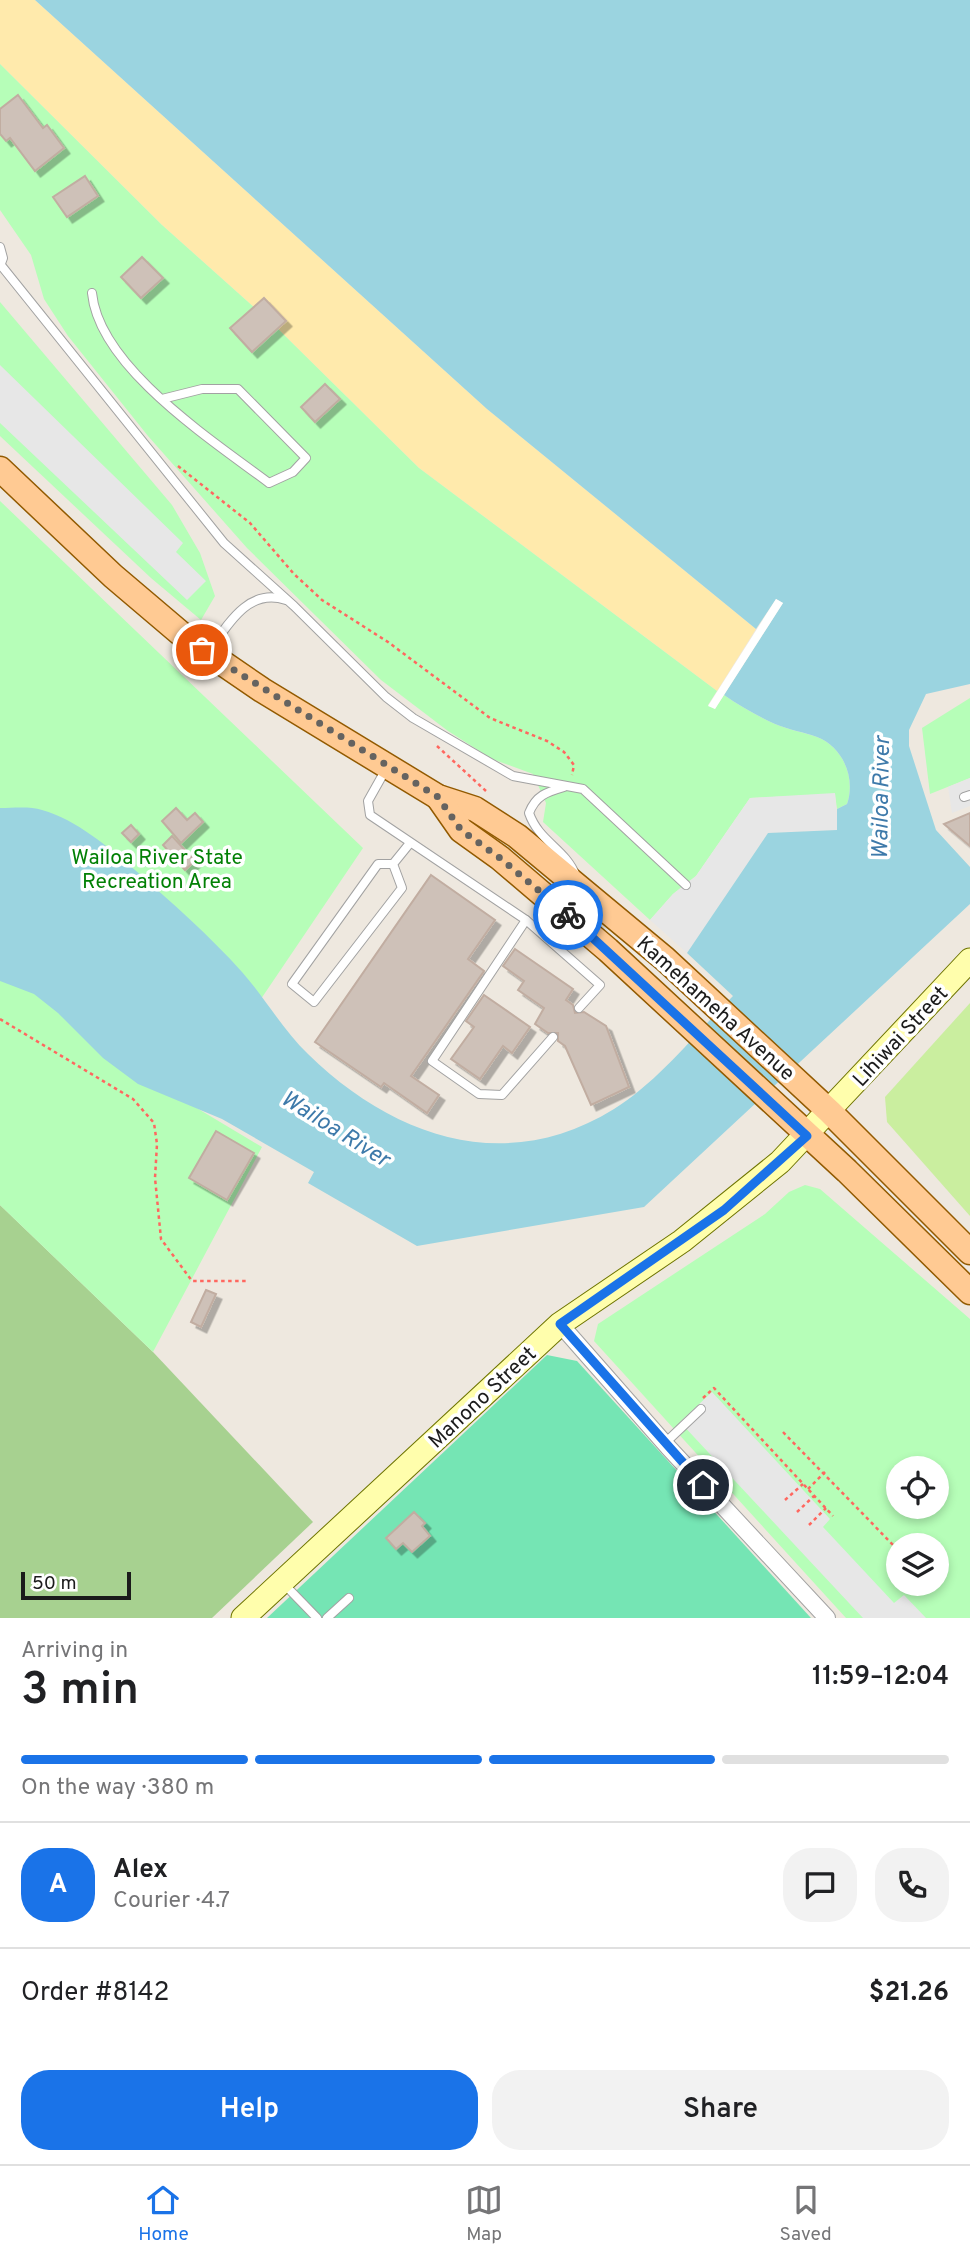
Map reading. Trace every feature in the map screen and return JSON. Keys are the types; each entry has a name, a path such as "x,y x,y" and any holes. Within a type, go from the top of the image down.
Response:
{"main road":[{"name":"Kamehameha Avenue","path":"0,468 135,596 208,653 438,797 475,809 498,822 712,1001 830,1112 970,1252"},
{"name":"Kamehameha Avenue","path":"438,797 461,830 500,858 579,924 778,1107 970,1292"}],"street":[{"name":"Lihiwai Street","path":"830,1112 970,960"},
{"name":"Manono Street","path":"251,1615 282,1582 560,1324 724,1210 830,1112"},
{"path":"560,1324 664,1443 827,1618"}],"lane":[{"path":"0,247 0,265 224,543 294,606 386,697 413,719 513,776 583,789 686,885"},
{"path":"92,293 94,312 127,365 178,415 269,483 293,472 306,458 238,389 202,388 162,399"},
{"path":"208,653 238,613 252,602 274,597 294,606"},
{"path":"388,766 367,808 374,821 526,920 600,985 579,1009"},
{"path":"570,785 544,793 533,802 529,813 535,829 571,863 583,891"},
{"path":"393,864 402,888 314,1002 292,984 377,864 393,864 410,844"},
{"path":"526,920 432,1061 479,1094 502,1095 553,1037"},
{"path":"664,1443 699,1406"},
{"path":"282,1582 317,1618"},
{"path":"327,1618 349,1598"}],"path":[{"path":"156,461 164,455 227,502 322,600 388,642 490,718 526,732 564,752 574,765 570,785"},
{"path":"432,742 494,799"},
{"path":"0,1019 133,1099 148,1114 153,1123 157,1144 155,1178 160,1239 192,1281 248,1281"},
{"path":"699,1406 714,1388 833,1516"},
{"path":"783,1432 886,1537"},
{"path":"808,1489 825,1472"},
{"path":"785,1500 803,1484"},
{"path":"797,1512 814,1496"},
{"path":"809,1525 826,1508"}],"green space":[{"path":"0,64 162,225 274,325 419,468 717,691 708,705 715,709 724,695 768,721 817,737 834,748 848,774 850,784 847,804 837,809 835,794 750,798 696,876 673,894 650,920 543,822 546,803 533,774 492,759 448,731 381,680 247,548 148,436 68,336 44,299 31,255 0,210"},
{"path":"0,302 172,505 200,553 215,596 201,620 151,578 0,436"},
{"name":"Wailoa River State Recreation Area","path":"0,501 363,848 190,1104 262,1147 153,1352 0,1205"},
{"path":"970,698 970,778 930,794 922,728"},
{"path":"970,1003 970,1216 887,1122 885,1097"},
{"path":"805,1185 820,1189 970,1319 970,1618 846,1618 594,1341 598,1324 765,1214 789,1192"},
{"path":"0,1205 153,1352 313,1522 212,1618 0,1618"},
{"path":"547,1355 577,1361 811,1618 267,1618"}],"sand":[{"path":"0,0 35,0 487,409 756,629 717,691 419,468 274,325 162,225 0,64"}],"shaded area":[{"path":"0,365 183,543 176,552 206,581 187,600 0,423"},
{"path":"970,778 970,806 952,813 948,787"},
{"path":"835,793 838,830 768,833 687,953 650,920 673,894 696,876 750,798"},
{"path":"712,1392 830,1519 823,1527 886,1596 894,1603 905,1596 926,1618 863,1618 680,1422"}],"water":[{"name":"Wailoa River","path":"35,0 970,0 970,684 926,694 909,730 909,746 936,830 970,867 970,904 644,1207 417,1246 308,1183 314,1172 222,1119 138,1084 103,1058 58,1013 34,994 0,981 0,808 37,809 80,827 135,870 230,959 290,1035 341,1083 377,1107 414,1126 453,1138 492,1143 533,1140 573,1129 630,1098 661,1071 733,996 687,953 768,833 837,830 837,809 847,804 850,784 845,764 834,748 826,742 775,724 724,695 783,603 776,599 756,629 487,409"}],"pier":[{"path":"776,599 783,603 715,709 708,706"}],"building":[{"path":"18,95 43,128 47,125 64,148 35,171 10,138 6,141 0,134 0,109"},
{"path":"85,176 98,196 67,217 53,197"},
{"path":"142,257 163,278 141,298 121,277"},
{"path":"264,298 286,321 252,352 230,328"},
{"path":"325,384 340,399 315,422 301,407"},
{"path":"176,808 187,820 195,813 203,822 181,843 162,821"},
{"path":"970,813 970,846 944,824"},
{"path":"131,825 139,834 131,842 122,833"},
{"path":"172,836 195,861 185,870 163,845"},
{"path":"431,875 495,920 468,959 484,971 411,1076 439,1095 427,1113 384,1083 381,1087 315,1042"},
{"path":"515,949 573,989 566,1000 573,1005 575,1013 584,1012 606,1026 629,1087 591,1105 565,1046 558,1041 558,1033 548,1033 535,1024 544,1008 518,990 524,981 503,966"},
{"path":"484,995 530,1027 512,1053 503,1046 480,1079 451,1059 474,1027 466,1021"},
{"path":"216,1131 254,1153 227,1200 189,1178"},
{"path":"206,1290 216,1294 201,1327 191,1322"},
{"path":"414,1512 425,1523 422,1526 430,1536 412,1552 403,1543 396,1549 386,1538"}],"way so far":[{"path":"202,650 262,690 438,797 461,830 500,858 568,915"}],"route":[{"path":"568,915 807,1136 724,1210 560,1324 703,1485"}]}
